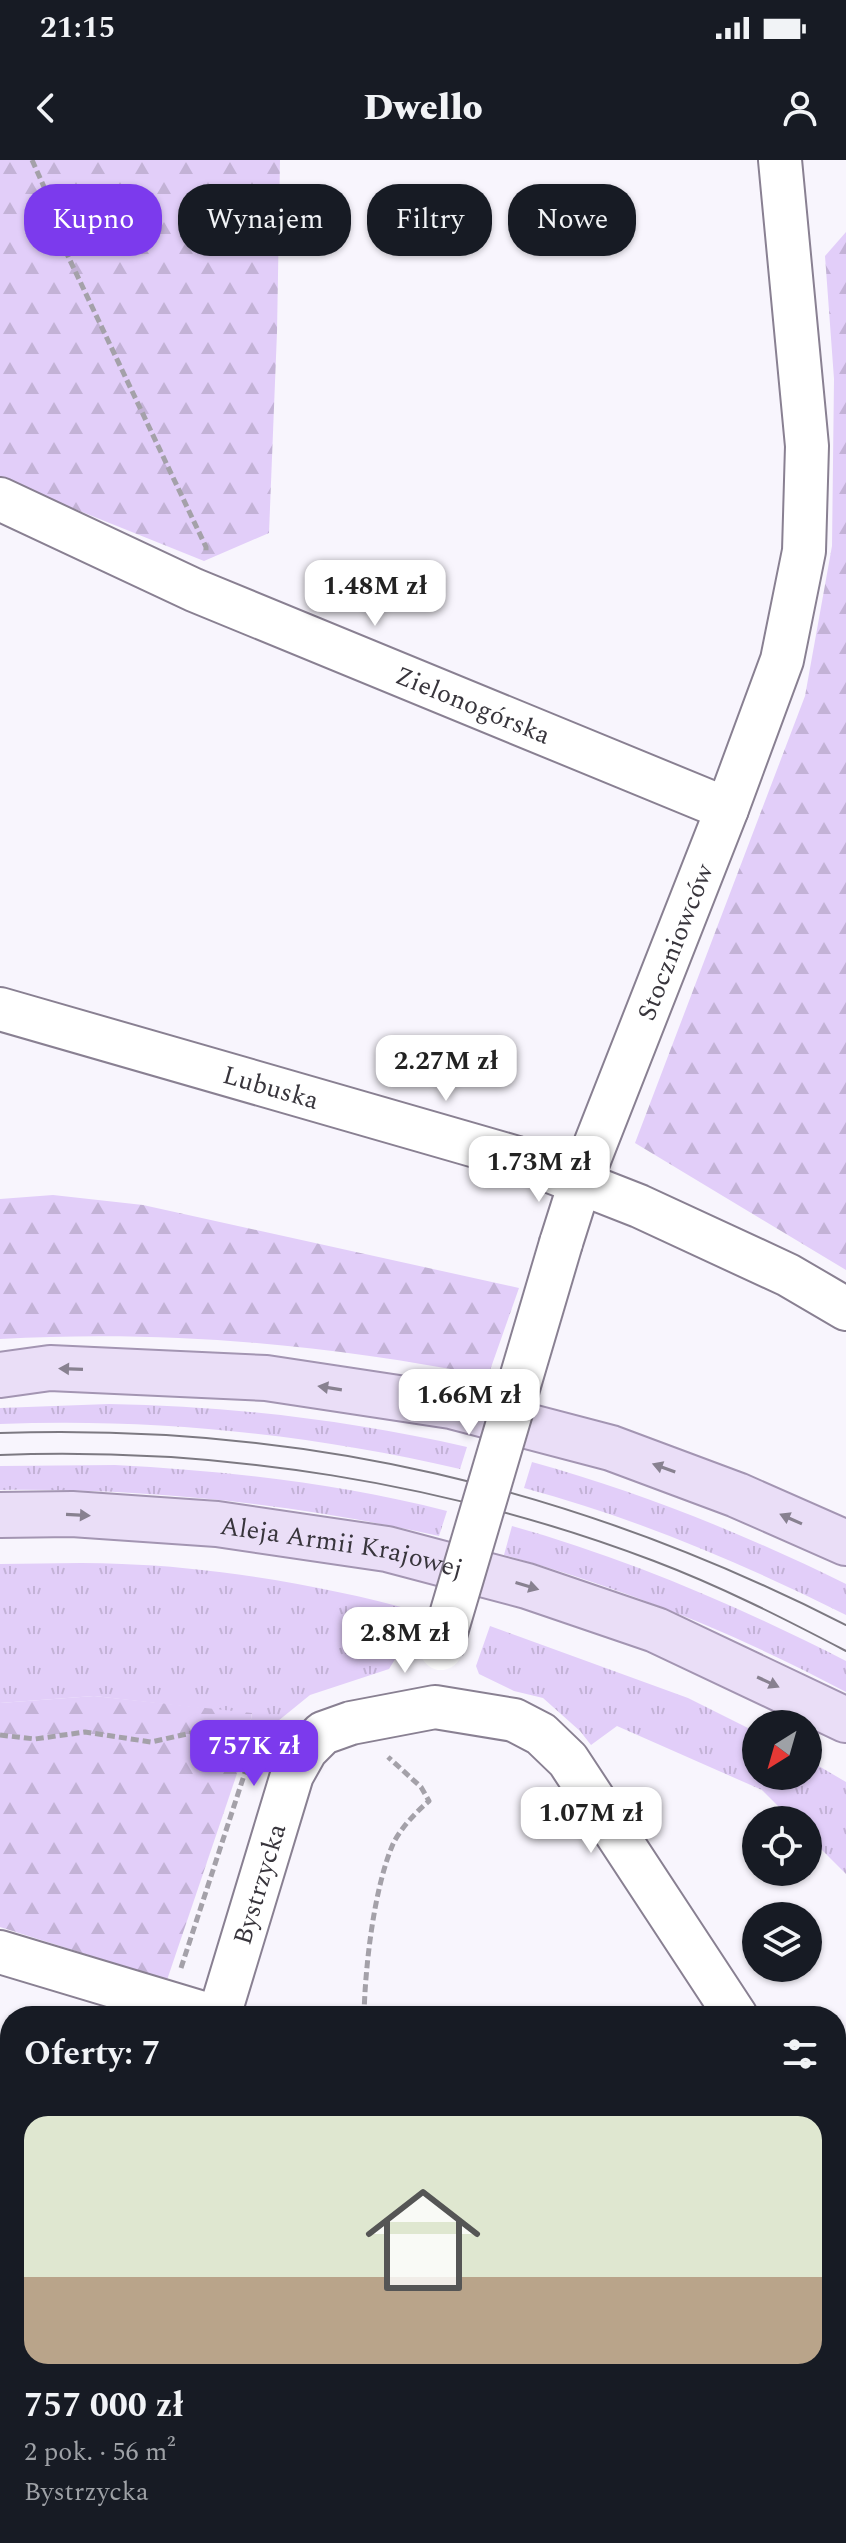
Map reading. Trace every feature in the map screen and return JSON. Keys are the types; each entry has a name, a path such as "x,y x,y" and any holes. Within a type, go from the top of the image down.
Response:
{"main road":[{"path":"0,1375 50,1368 266,1378 451,1406 611,1448 737,1495 846,1543"},
{"name":"Aleja Armii Krajowej","path":"0,1515 72,1514 217,1524 387,1549 527,1586 656,1630 846,1720"}],"street":[{"name":"Stoczniowców","path":"435,1707 441,1649 580,1183 782,660 804,551 807,446 780,160"},
{"name":"Zielonogórska","path":"0,499 194,590 727,809"},
{"name":"Lubuska","path":"0,1009 514,1157 639,1206 788,1275 846,1309"},
{"name":"Bystrzycka","path":"222,2006 292,1775 306,1750 323,1733 351,1723 435,1707"},
{"path":"435,1707 514,1720 541,1734 568,1760 729,2006"},
{"path":"0,1952 180,2006"}],"path":[{"path":"32,160 67,254 206,547 206,562 194,590"},
{"path":"351,1723 421,1787 429,1801 394,1842 380,1885 365,2006"},
{"path":"0,1735 35,1739 85,1732 151,1742 209,1729 238,1730 263,1736"}],"green space":[{"path":"0,160 280,160 280,184 178,184 178,256 278,256 269,533 204,561 0,479"},
{"path":"846,232 846,1270 635,1143 805,696 832,546 834,379 825,256"},
{"path":"53,1195 143,1205 519,1288 488,1376 365,1355 245,1342 124,1336 0,1339 0,1199"},
{"path":"109,1404 289,1416 378,1429 467,1447 460,1469 346,1446 232,1431 116,1424 0,1424 0,1408"},
{"path":"532,1462 692,1516 846,1584 846,1615 688,1543 607,1513 524,1488"},
{"path":"115,1465 282,1480 365,1493 447,1511 439,1536 330,1515 221,1500 111,1492 0,1490 0,1466"},
{"path":"512,1526 641,1569 724,1603 846,1661 846,1692 679,1614 592,1582 504,1555"},
{"path":"107,1563 194,1569 308,1586 416,1611 408,1638 389,1669 310,1695 246,1747 252,1714 94,1696 0,1703 0,1564"},
{"path":"490,1626 688,1698 742,1725 742,1781 617,1726 591,1745 543,1698 514,1691 479,1674 476,1666"},
{"path":"94,1696 252,1713 246,1747 167,1980 0,1927 0,1703"},
{"path":"822,1768 846,1782 846,1874 822,1850 822,1806 778,1806 762,1790 822,1790"}],"tram line":[{"path":"0,1433 113,1433 222,1439 330,1453 435,1474 539,1501 642,1535 744,1577 846,1625"},
{"path":"0,1455 83,1454 249,1464 332,1475 414,1491 575,1533 654,1561 751,1603 846,1651"}]}
